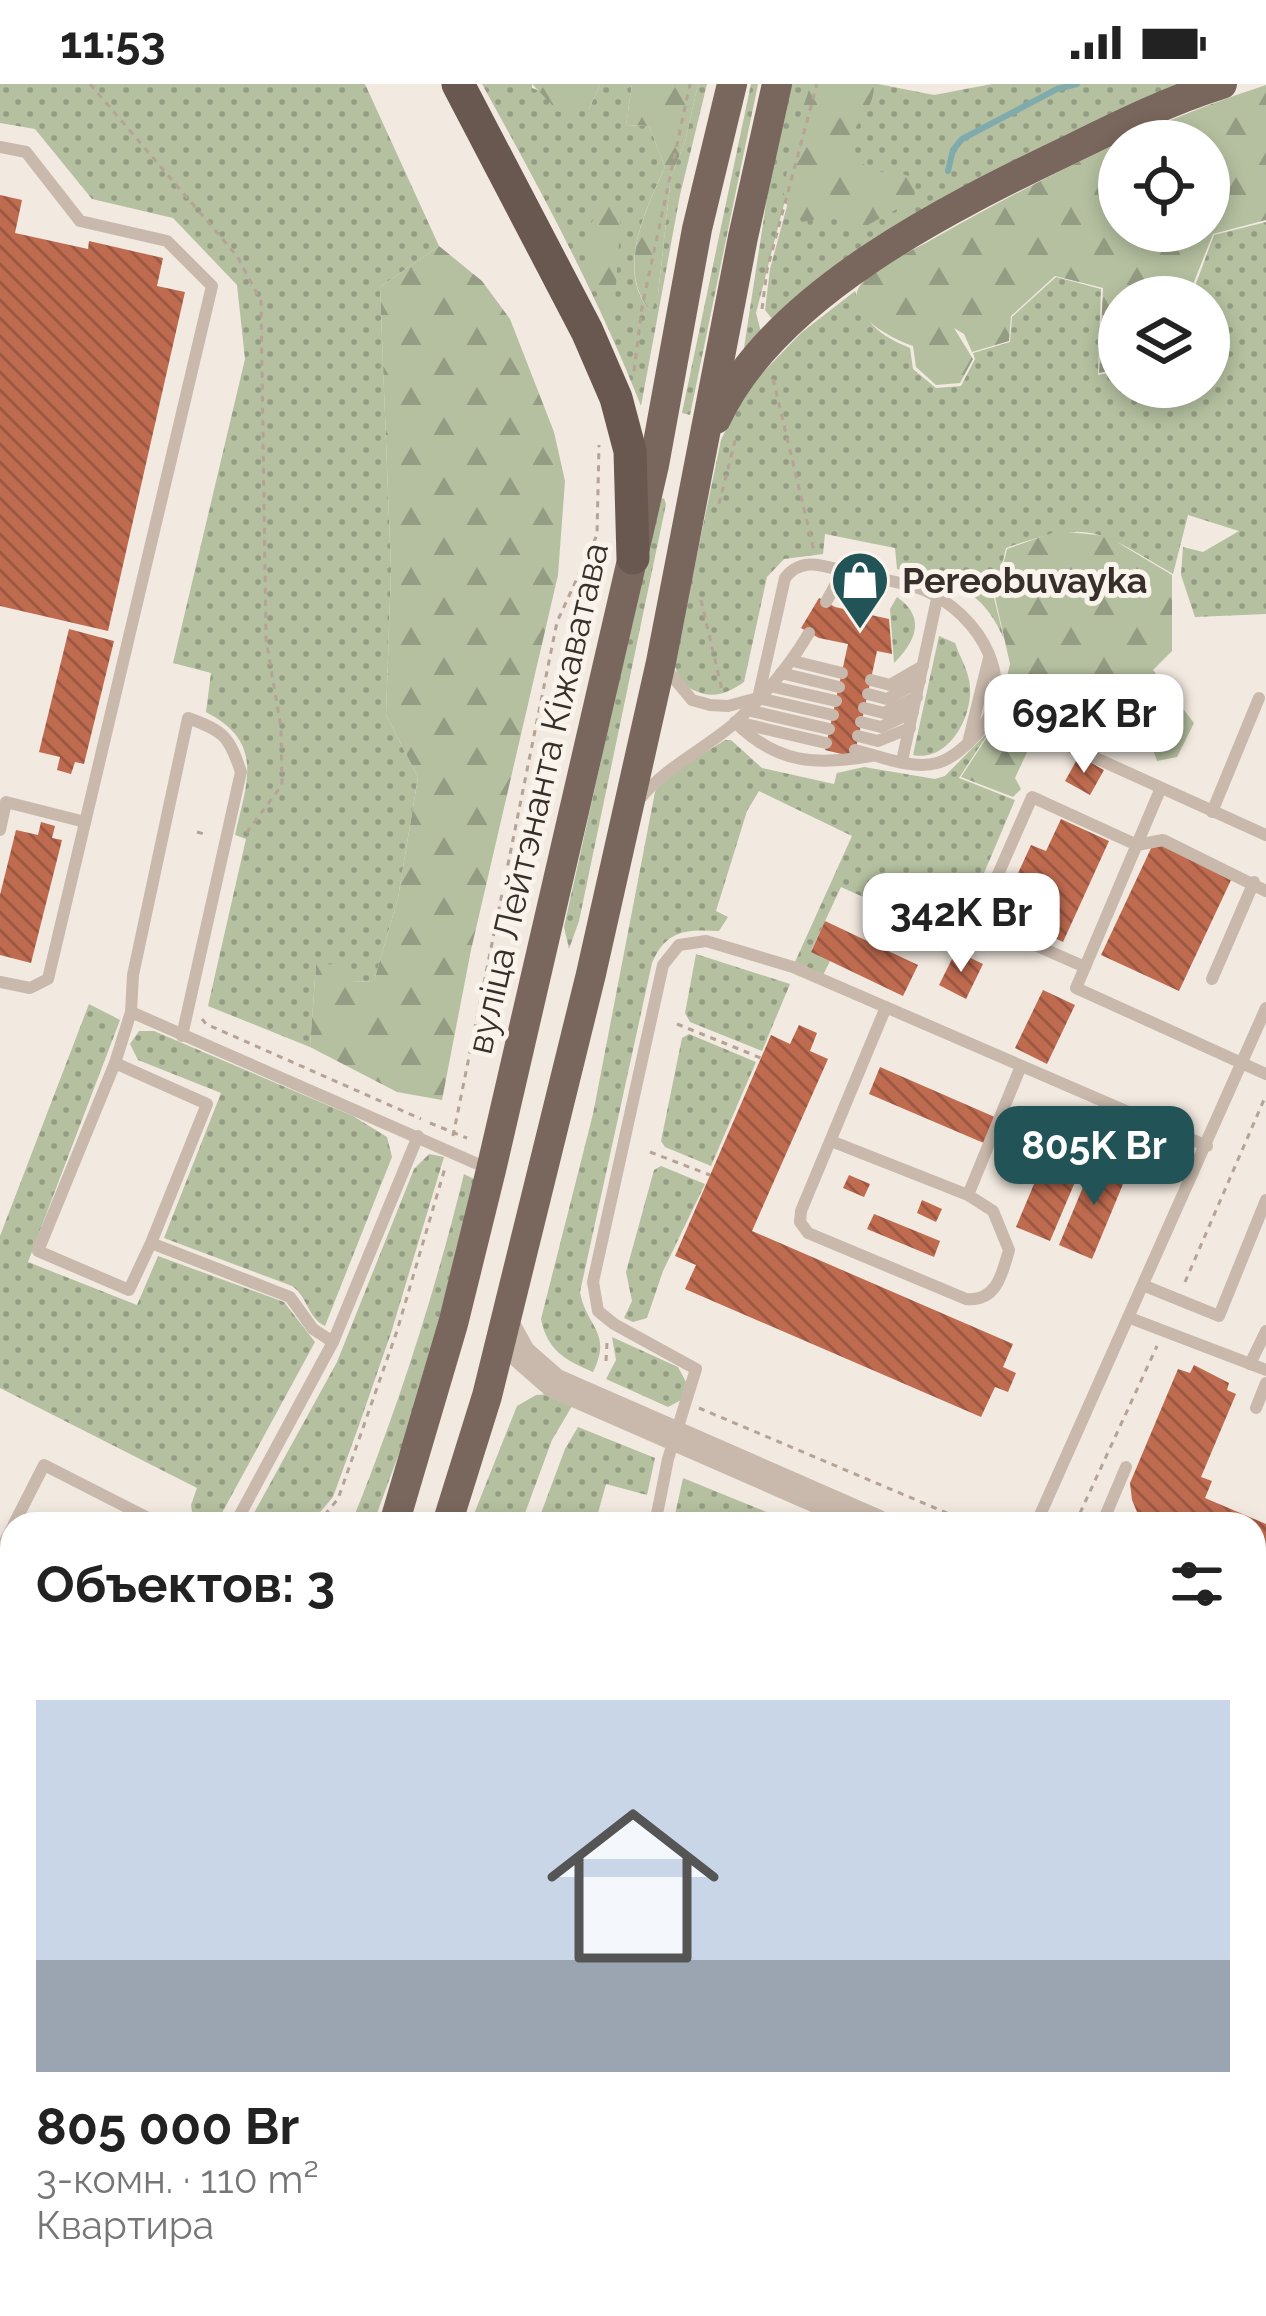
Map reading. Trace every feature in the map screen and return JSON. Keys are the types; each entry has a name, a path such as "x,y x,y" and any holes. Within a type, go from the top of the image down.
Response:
{"highway":[{"path":"458,84 578,312 616,398 630,451 633,558"}],"main road":[{"name":"вуліца Лейтэнанта Кіжаватава","path":"398,1512 453,1324 491,1170 633,558 697,229 732,84"},
{"path":"451,1512 505,1325 661,662 777,84"},
{"path":"696,490 731,388 803,310 878,253 991,187 1176,98 1222,84"},
{"path":"663,410 690,429 706,428"},
{"path":"653,464 672,464 696,490"}],"street":[{"path":"505,1325 521,1354 554,1383 839,1512"},
{"path":"487,1396 513,1382 554,1383"}],"lane":[{"path":"0,147 26,152 80,221 167,241 212,286 48,979 29,988 0,982"},
{"path":"735,722 760,747 829,764 875,754 921,765 940,763 988,724 998,676 976,629 924,590 802,563 785,578 758,698"},
{"path":"826,602 843,571"},
{"path":"902,761 937,598"},
{"path":"626,814 656,778 735,722 793,661 809,633"},
{"path":"793,661 834,708"},
{"path":"661,662 692,700 728,706 758,698 834,708"},
{"path":"781,673 834,708"},
{"path":"863,715 922,674"},
{"path":"770,686 834,708"},
{"path":"863,715 884,713 917,697"},
{"path":"1212,812 1259,698"},
{"path":"747,710 834,708"},
{"path":"735,722 834,708"},
{"path":"863,715 881,727 913,712"},
{"path":"863,715 878,741 910,728"},
{"path":"863,715 875,754"},
{"path":"115,1063 207,1104 129,1290 38,1251 131,1012 133,975 188,718 214,727 231,741 241,772 182,1036"},
{"path":"1049,737 1266,835"},
{"path":"1160,790 1076,988 1266,1074"},
{"path":"1085,967 978,920 1032,797 1137,845 1163,840 1260,886 1212,980"},
{"path":"0,830 6,802 85,822"},
{"path":"658,1512 696,1369 598,1311 593,1282 663,965 679,945 706,941 793,967 1207,1146"},
{"path":"831,1141 968,1195 993,1211 1009,1250 993,1292 981,1300 966,1299 808,1233 800,1222 801,1210 886,1007"},
{"path":"1041,1512 1266,1008"},
{"path":"131,1012 491,1170"},
{"path":"968,1195 1021,1066"},
{"path":"242,1512 334,1342 418,1136"},
{"path":"1145,1286 1219,1316 1266,1200"},
{"path":"151,1243 290,1297 314,1329 334,1342"},
{"path":"1130,1318 1266,1370"},
{"path":"1250,1364 1265,1330"},
{"path":"1256,1408 1266,1383"},
{"path":"20,1512 44,1465 136,1512"},
{"path":"1107,1512 1126,1467"}],"path":[{"path":"90,84 237,256 261,301 266,639 281,728 282,785 240,842 197,832"},
{"path":"616,398 632,390 642,307 690,84"},
{"path":"771,343 762,308 767,270 817,84"},
{"path":"761,397 773,377 817,565"},
{"path":"714,523 736,435"},
{"path":"327,1512 338,1499 397,1331 450,1151 557,622 597,535 599,445"},
{"path":"698,588 728,706"},
{"path":"201,1017 206,1024 467,1138"},
{"path":"677,1024 761,1058"},
{"path":"650,1152 710,1175"},
{"path":"606,1360 607,1343"},
{"path":"686,1403 945,1512"}],"green space":[{"path":"0,84 365,84 439,246 380,287 391,569 386,715 418,777 398,898 374,981 350,982 316,965 310,1047 208,1006 246,839 235,835 247,765 237,737 206,712 211,673 173,663 245,359 237,285 173,218 92,199 35,129 0,123"},
{"path":"482,84 532,84 532,88 589,109 600,84 632,84 626,125 649,126 665,167 643,220 634,259 640,295 650,311 658,295 671,176 685,142 698,84 707,84 680,195 641,406 587,283"},
{"path":"532,84 600,84 589,109 559,112"},
{"path":"632,84 698,84 685,142 671,176 658,295 651,312 640,295 635,259 643,221 665,167 649,126 626,125"},
{"path":"751,84 758,84 690,415 682,413"},
{"path":"791,84 815,84 756,313 761,332 744,348 768,191"},
{"path":"811,84 874,84 871,103 850,150 872,173 895,171 916,179 914,200 864,227 828,217 802,222 782,199 793,137"},
{"path":"820,84 878,84 934,95 992,84 1183,84 1098,120 1023,161 773,320 765,310 770,269"},
{"path":"1266,85 1266,220 1230,230 1230,120 1172,120"},
{"path":"1098,153 1098,252 1206,252 1196,276 1098,276 1098,287 1055,276 1011,316 1009,341 972,352 964,334 954,328 973,359 960,383 936,385 916,367 913,346 863,315 856,295 874,272"},
{"path":"604,200 622,202 615,298 605,313 586,256 589,230"},
{"path":"1266,222 1266,614 1195,617 1181,575 1183,547 1203,552 1239,531 1188,515 1173,574 1094,534 1057,533 1006,548 994,598 1004,639 985,607 961,588 897,569 895,548 825,534 823,554 784,559 767,577 744,682 712,695 680,682 674,664 721,440 751,385 801,333 855,291 875,327 910,348 913,369 936,388 961,386 975,359 973,353 1010,342 1012,317 1056,277 1098,288 1098,408 1230,408 1230,276 1199,276 1208,252 1230,252 1230,231"},
{"path":"439,246 482,281 510,319 554,432 565,481 558,575 471,950 442,1100 397,1092 310,1047 316,965 337,964 350,982 374,981 398,898 418,777 386,715 391,569 380,287"},
{"path":"664,498 579,921 569,949 564,927 659,500"},
{"path":"1058,531 1107,536 1172,575 1172,651 1153,670 1194,723 1177,757 1157,761 1152,746 1163,726 1146,703 1087,710 1055,692 1015,778 1021,789 1013,797 961,777 995,725 1010,664 995,597 1007,549"},
{"path":"897,597 912,613 915,630 894,663 890,609"},
{"path":"939,636 955,643 965,666 968,706 949,743 926,755 913,755"},
{"path":"991,729 959,778 1015,800 956,939 841,887 811,951 830,961 823,975 795,962 852,836 759,791 747,811 716,911 728,917 719,931 687,932 671,938 652,963 580,1292 599,1338 598,1359 593,1372 566,1358 548,1339 541,1319 593,1114 655,792 662,779 731,740 762,768 834,784 837,773 864,767 935,779 945,776"},
{"path":"696,954 790,984 762,1051 690,1022 685,1013"},
{"path":"89,1004 120,1020 28,1262 137,1305 158,1256 284,1302 315,1342 223,1512 192,1512 197,1488 0,1388 0,1236"},
{"path":"139,1031 154,1031 353,1116 387,1137 392,1157 325,1326 292,1286 164,1238 221,1093 138,1060 130,1044"},
{"path":"689,1034 756,1062 711,1166 661,1141 682,1038"},
{"path":"429,1154 444,1157 391,1333 333,1497 320,1512 255,1512 337,1362 414,1169"},
{"path":"661,1166 705,1184 663,1271 647,1318 633,1322 624,1318 632,1301 626,1272 654,1170"},
{"path":"464,1174 474,1179 419,1399 377,1512 356,1512 414,1351"},
{"path":"612,1337 678,1367 687,1384 683,1399 668,1407 606,1379 616,1360"},
{"path":"536,1395 575,1401 552,1440 525,1512 475,1512 517,1406"},
{"path":"578,1427 655,1458 647,1495 606,1484 598,1512 541,1512"},
{"path":"683,1478 767,1512 676,1512"}],"building":[{"path":"0,195 22,200 15,233 88,249 89,241 163,258 157,286 185,292 108,631 0,606"},
{"path":"819,598 835,607 889,619 892,654 877,651 854,757 825,750 848,644 819,638 801,628"},
{"path":"69,629 114,641 84,764 75,762 71,774 57,770 60,757 39,752"},
{"path":"1079,756 1104,770 1090,795 1065,781"},
{"path":"1061,819 1109,841 1063,942 1000,912 1031,845 1046,851"},
{"path":"41,822 55,826 52,838 62,840 31,963 0,955 0,895 16,830 38,835"},
{"path":"1154,842 1232,878 1179,991 1101,955"},
{"path":"825,921 918,965 903,996 811,952"},
{"path":"956,951 983,964 966,999 939,985"},
{"path":"1043,990 1075,1005 1047,1064 1015,1048"},
{"path":"799,1025 817,1033 810,1051 828,1059 752,1231 1013,1344 1003,1367 1016,1373 1008,1392 995,1387 981,1417 685,1289 696,1265 675,1256 771,1035 790,1044"},
{"path":"880,1067 997,1118 986,1144 869,1094"},
{"path":"1052,1141 1086,1156 1050,1241 1016,1227"},
{"path":"1095,1158 1128,1172 1092,1259 1059,1245"},
{"path":"849,1175 870,1184 864,1197 843,1188"},
{"path":"922,1200 942,1209 936,1222 917,1213"},
{"path":"874,1214 940,1241 934,1257 867,1229"},
{"path":"1194,1365 1229,1383 1227,1390 1236,1394 1201,1477 1212,1481 1205,1498 1238,1512 1137,1512 1130,1483 1178,1369 1190,1373"}],"waterway":[{"path":"948,171 953,150 962,139 1057,89 1077,84"}],"place":[{"name":"Pereobuvayka","path":"860,631"}]}
